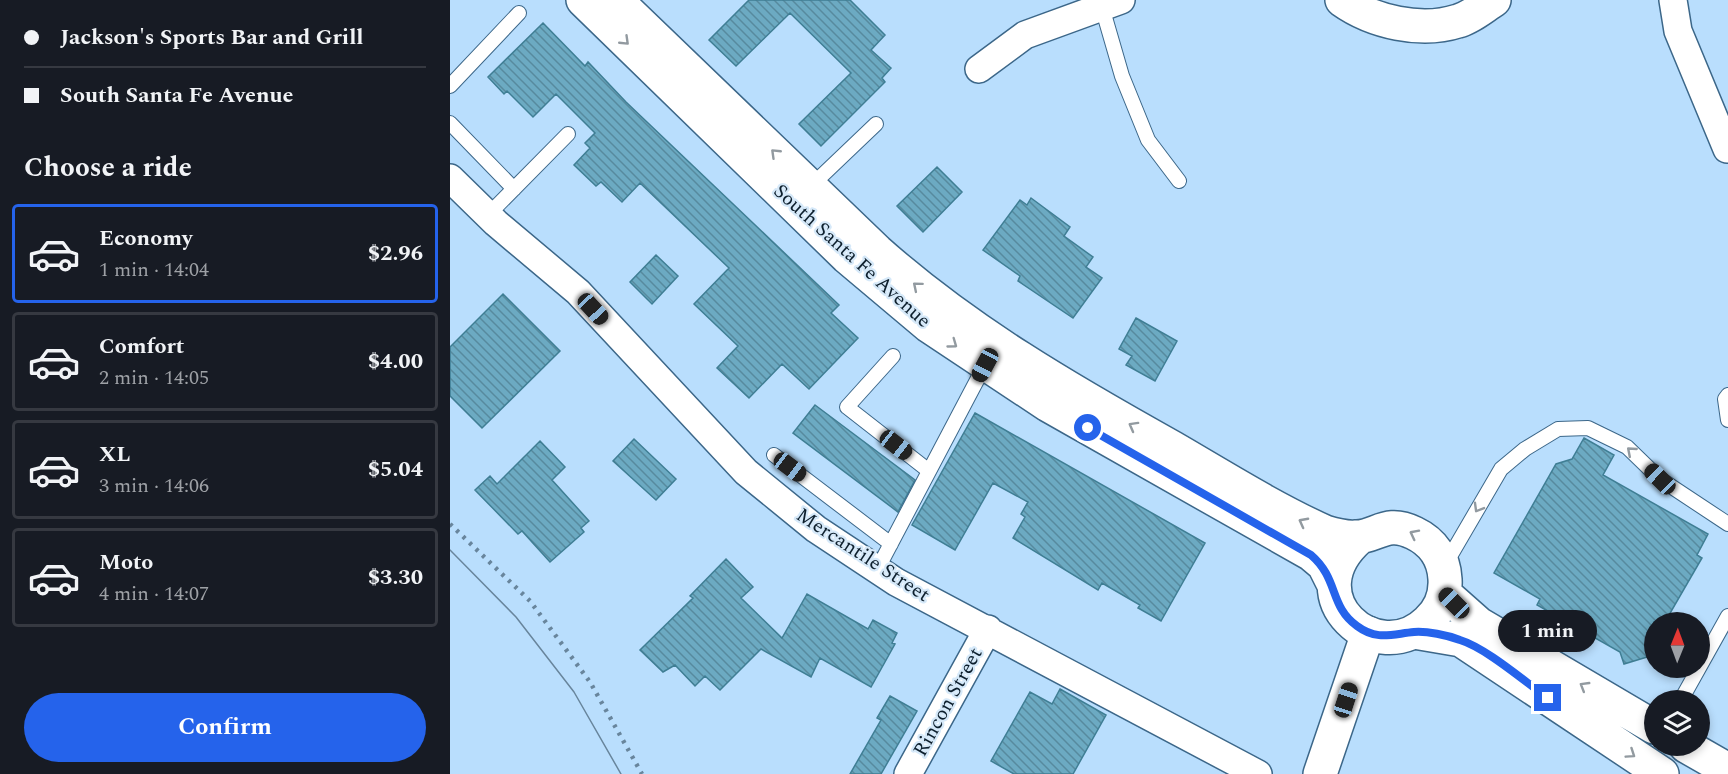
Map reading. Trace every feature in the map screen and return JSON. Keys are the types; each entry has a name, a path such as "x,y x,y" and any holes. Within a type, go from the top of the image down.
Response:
{"main road":[{"name":"South Santa Fe Avenue","path":"584,0 847,257 929,326 1048,405 1311,555 1324,565 1333,583 1335,598 1341,610 1348,619 1368,633"},
{"name":"South Santa Fe Avenue","path":"616,0 810,187 920,289 1021,360 1325,532 1359,537 1375,530 1402,528 1432,545 1444,580 1479,624 1644,721"},
{"path":"1342,0 1359,12 1422,27 1459,21 1494,0"},
{"path":"1333,583 1340,559 1359,537"},
{"path":"1414,632 1432,618 1444,580"},
{"path":"1320,774 1368,633 1393,637 1414,632 1461,640 1662,774"},
{"path":"1704,756 1728,770"}],"street":[{"path":"1673,0 1678,31 1727,149"},
{"path":"979,69 1025,35 1111,3"},
{"name":"Mercantile Street","path":"450,178 488,215 578,292 746,472 816,529 878,570 1258,774"},
{"name":"Rincon Street","path":"908,774 988,629"}],"lane":[{"path":"1111,3 1122,76 1148,140 1179,180"},
{"path":"450,86 519,13"},
{"path":"450,123 514,189"},
{"path":"810,187 876,124"},
{"path":"488,215 568,134"},
{"path":"893,356 847,407 929,471"},
{"path":"878,570 985,365"},
{"path":"1728,395 1725,399 1728,420"},
{"path":"1444,580 1501,469 1525,449 1558,429 1588,428 1627,447 1660,479 1728,524"},
{"path":"774,455 891,544"},
{"path":"1687,690 1728,616"}],"building":[{"path":"749,0 850,0 885,35 871,50 891,68 882,78 885,82 821,146 799,124 851,73 790,13 736,66 709,40"},
{"path":"543,23 585,66 588,62 626,102 839,305 831,313 858,338 809,389 782,364 749,398 717,368 738,346 694,304 729,268 640,183 622,202 601,182 596,186 574,165 590,148 585,143 595,133 556,94 533,117 507,91 504,94 488,77"},
{"path":"937,167 962,192 923,232 897,206"},
{"path":"1031,198 1070,227 1064,236 1093,257 1086,267 1102,278 1073,318 1018,281 1020,276 983,250 1020,200 1027,205"},
{"path":"656,255 678,276 652,304 630,282"},
{"path":"503,294 560,351 482,428 450,396 450,347"},
{"path":"1136,318 1177,341 1155,381 1126,365 1132,356 1119,349"},
{"path":"815,405 915,480 898,512 793,433"},
{"path":"975,413 1205,543 1161,621 1138,608 1140,605 1102,583 1098,590 1013,538 1025,517 1021,514 1028,502 993,483 955,550 912,525"},
{"path":"1584,438 1614,455 1603,475 1708,534 1697,555 1702,558 1671,612 1644,612 1644,658 1624,664 1620,652 1537,605 1540,599 1494,573 1556,464 1572,459"},
{"path":"634,439 676,479 656,500 613,461"},
{"path":"540,441 565,467 552,480 589,521 581,528 584,532 550,562 522,531 518,534 475,490 490,476 497,484"},
{"path":"726,559 753,587 741,598 782,638 807,594 868,629 873,620 897,633 892,643 895,644 871,687 820,658 811,677 761,649 720,690 705,676 695,686 675,665 663,672 640,650 693,598 690,596"},
{"path":"1060,689 1106,715 1073,774 1014,774 991,761 1030,692 1052,704"},
{"path":"890,696 917,711 881,774 850,774 881,720 877,718"}],"tram line":[{"path":"450,550 516,617 574,692 621,774"}],"railway":[{"path":"450,524 530,601 590,682 642,774"}],"route":[{"path":"1088,428 1311,555 1324,565 1333,583 1335,598 1341,610 1348,619 1368,633 1393,637 1414,632 1461,640 1548,698"}]}
